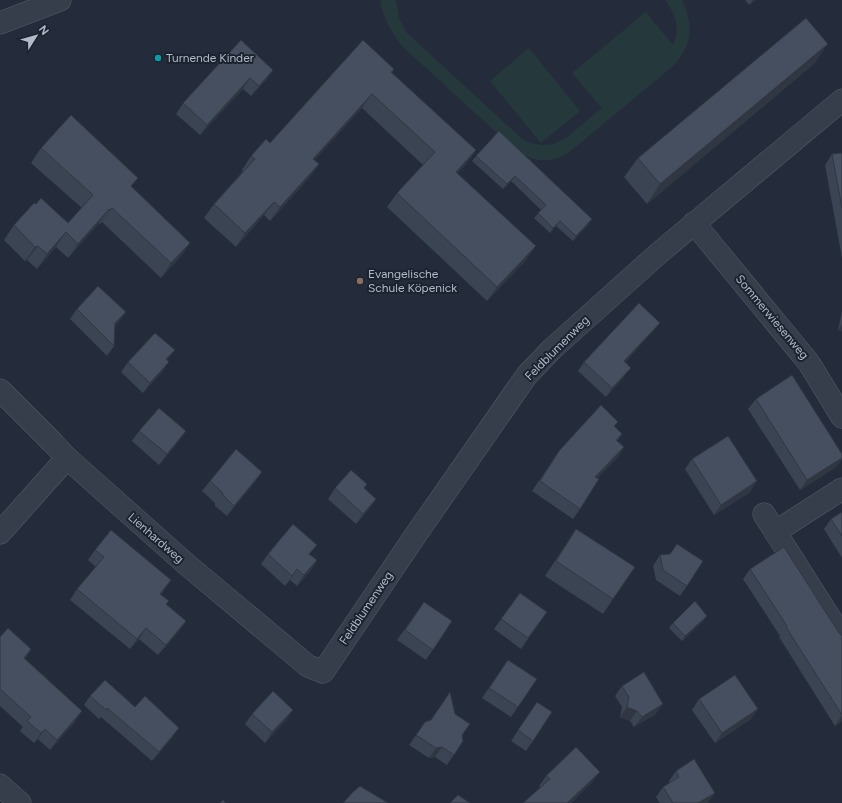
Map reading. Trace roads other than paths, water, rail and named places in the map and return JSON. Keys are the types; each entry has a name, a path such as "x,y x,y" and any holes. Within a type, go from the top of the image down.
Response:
{"street":[{"path":"0,23 60,0"},
{"name":"Feldblumenweg","path":"323,672 417,533 527,375 552,349 659,252 842,100"},
{"name":"Sommerwiesenweg","path":"694,223 809,363 842,417"},
{"name":"Lienhardweg","path":"0,390 66,458 185,563 308,666 323,672"},
{"path":"0,533 66,458"},
{"path":"842,489 770,523 842,637"},
{"path":"0,785 20,803"}],"place":[{"name":"Turnende Kinder","path":"158,58"},
{"name":"Evangelische Schule Köpenick","path":"360,281"}]}
